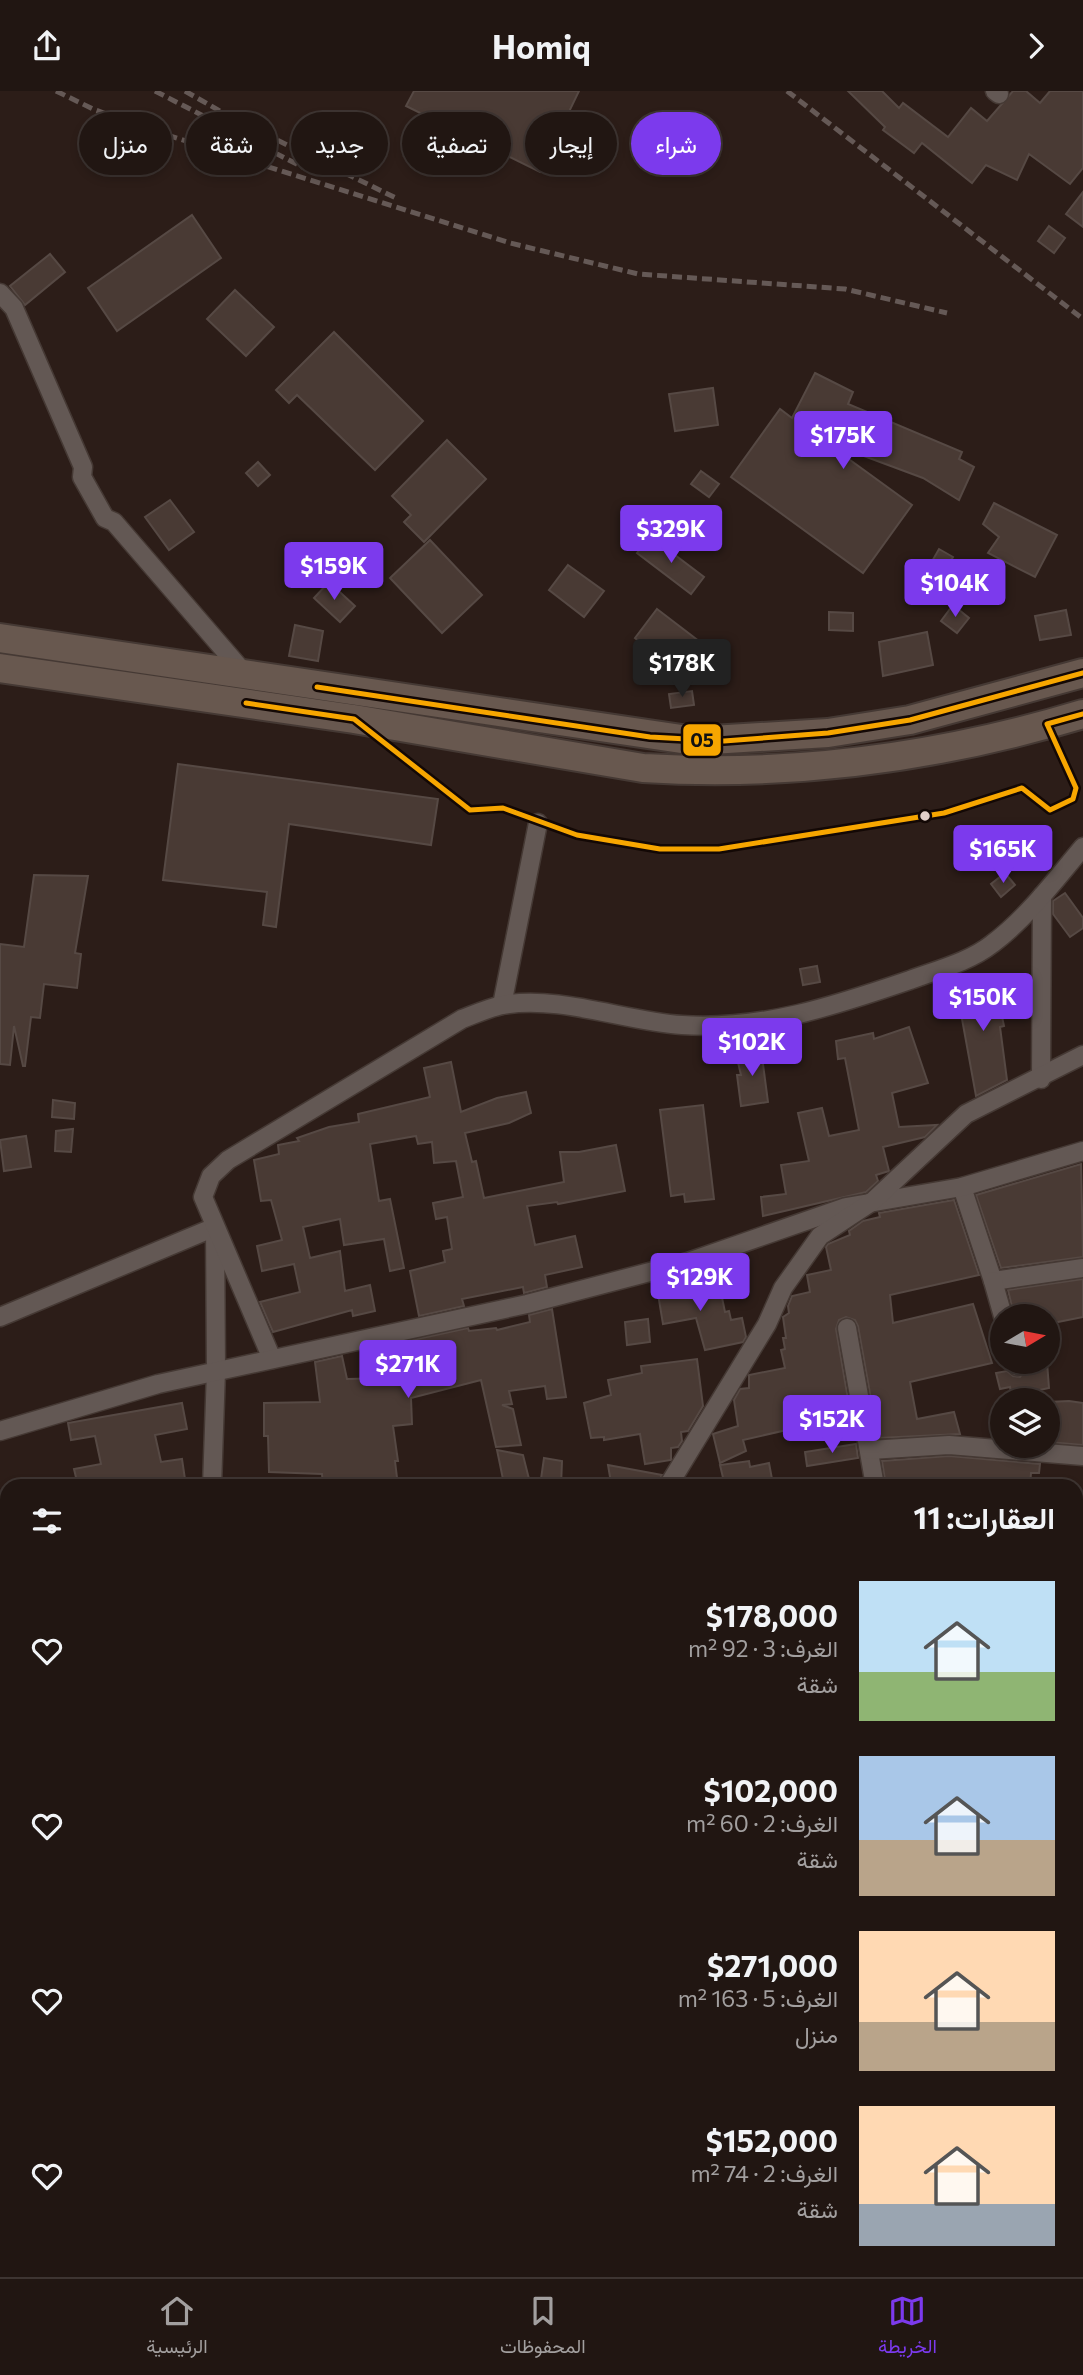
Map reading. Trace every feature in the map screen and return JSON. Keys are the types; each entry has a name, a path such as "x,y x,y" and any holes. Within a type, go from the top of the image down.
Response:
{"main road":[{"path":"0,638 246,690 643,768 689,771 823,765 919,752 1083,714"},
{"path":"0,668 246,690 705,741 828,733 910,720 1083,673"},
{"path":"1037,686 1038,710 1047,724"}],"street":[{"path":"0,293 14,308 83,467 91,471 97,481 114,512 114,522 246,690"},
{"path":"502,1005 538,823"},
{"path":"272,1359 203,1198 205,1187 228,1160 462,1019 502,1005 550,1006 681,1025 752,1024 798,1016 852,1000 974,955 992,945 1042,896 1083,847"},
{"path":"1041,1079 1042,896"},
{"path":"672,1479 767,1324 783,1288 820,1236 873,1201 966,1114 1041,1079 1083,1055"},
{"path":"0,1431 216,1371 527,1304 688,1262 846,1207 962,1187 1083,1151"},
{"path":"962,1187 1000,1304"},
{"path":"0,1317 215,1227"},
{"path":"212,1479 216,1371 215,1227"},
{"path":"993,1281 1083,1268"},
{"path":"848,1328 874,1479"},
{"path":"870,1450 949,1445 1083,1456"}],"building":[{"path":"414,91 579,91 569,112 525,112 525,165 511,158 511,112 418,112 406,106"},
{"path":"848,91 882,91 899,108 903,103 948,137 971,108 987,121 1013,91 1026,91 1040,103 1050,91 1083,91 1083,168 1070,184 1029,154 1017,180 986,165 972,183 922,143 914,153 883,130 885,127"},
{"path":"1083,192 1083,227 1066,214"},
{"path":"192,215 221,258 117,331 88,288"},
{"path":"1049,226 1065,238 1054,253 1038,241"},
{"path":"50,254 65,272 25,305 10,286"},
{"path":"235,290 274,327 246,356 207,319"},
{"path":"334,332 423,421 375,470 297,395 289,403 276,390"},
{"path":"815,373 853,392 848,404 962,452 959,459 974,467 959,500 923,478 837,446 835,449 912,505 863,573 731,477 780,409 792,418"},
{"path":"713,388 718,425 675,431 669,394"},
{"path":"447,440 486,479 424,542 404,522 411,515 392,496"},
{"path":"258,462 270,475 258,486 246,473"},
{"path":"701,471 719,484 709,497 691,484"},
{"path":"170,500 194,532 169,550 145,517"},
{"path":"994,503 1057,535 1035,577 988,553 999,537 983,524"},
{"path":"650,536 704,577 691,594 637,553"},
{"path":"430,540 482,595 442,633 390,578"},
{"path":"939,549 953,557 935,587 922,579"},
{"path":"568,565 604,591 584,617 549,590"},
{"path":"329,582 355,606 340,622 314,598"},
{"path":"953,605 969,618 957,633 941,621"},
{"path":"657,609 721,658 704,679 665,649 659,657 635,638"},
{"path":"1066,610 1071,635 1040,640 1035,616"},
{"path":"829,612 853,613 853,631 829,630"},
{"path":"295,625 323,631 318,661 289,656"},
{"path":"927,632 933,665 883,676 879,642"},
{"path":"692,691 694,705 671,708 669,694"},
{"path":"178,764 438,799 431,845 289,824 276,927 263,925 267,892 163,880"},
{"path":"1005,873 1015,885 1001,897 991,884"},
{"path":"34,875 88,876 75,953 81,954 77,988 44,984 40,1018 31,1017 25,1066 14,1026 10,1065 0,1064 0,944 24,947"},
{"path":"1065,893 1083,918 1083,928 1070,937 1053,914 1053,901"},
{"path":"817,966 820,982 803,985 800,969"},
{"path":"994,978 1004,1026 1000,1027 1007,1080 976,1096 956,986"},
{"path":"909,1027 928,1083 892,1093 899,1127 937,1125 925,1137 883,1147 889,1171 876,1175 878,1181 866,1192 763,1216 761,1197 786,1194 781,1165 809,1161 798,1113 822,1108 829,1136 859,1130 845,1058 838,1059 836,1041 873,1033 874,1039"},
{"path":"761,1049 768,1102 741,1106 737,1075 741,1075 736,1054"},
{"path":"451,1062 461,1112 497,1098 526,1092 531,1113 509,1123 465,1133 472,1162 476,1161 484,1198 564,1182 560,1152 579,1152 616,1145 625,1191 558,1204 527,1206 535,1245 575,1236 582,1267 545,1275 547,1287 524,1293 523,1287 462,1299 464,1306 419,1316 410,1271 445,1262 443,1251 452,1249 447,1217 436,1219 433,1203 463,1197 456,1161 434,1163 432,1142 418,1144 416,1136 370,1144 379,1201 390,1199 404,1268 390,1271 384,1239 344,1245 340,1219 303,1227 310,1258 340,1251 345,1291 370,1285 375,1311 353,1316 352,1310 273,1332 260,1302 300,1292 294,1264 262,1271 257,1246 282,1240 271,1200 261,1201 254,1160 279,1154 278,1145 299,1141 297,1138 329,1127 359,1122 358,1114 430,1097 424,1068"},
{"path":"53,1100 75,1103 74,1119 52,1117"},
{"path":"703,1105 714,1199 685,1202 684,1194 671,1196 660,1110"},
{"path":"73,1129 71,1152 55,1151 56,1131"},
{"path":"26,1136 31,1167 4,1171 0,1140"},
{"path":"1081,1164 1083,1257 1001,1268 976,1195"},
{"path":"954,1200 979,1275 890,1295 893,1323 973,1304 990,1363 910,1382 917,1419 954,1412 960,1434 878,1438 858,1326 855,1320 846,1317 839,1320 836,1329 850,1411 788,1424 791,1429 743,1440 746,1451 720,1463 713,1434 738,1426 734,1400 740,1389 749,1388 749,1375 785,1368 781,1350 785,1349 783,1338 786,1338 783,1317 789,1313 788,1306 792,1296 810,1292 807,1275 831,1270 826,1247 828,1244 850,1235 849,1231 863,1221 880,1217 879,1213"},
{"path":"683,1275 686,1295 720,1288 725,1312 729,1311 731,1320 742,1318 746,1337 743,1342 705,1350 696,1318 663,1324 656,1282"},
{"path":"1083,1279 1083,1317 1060,1322 1060,1304 1011,1304 1008,1290"},
{"path":"552,1309 566,1397 547,1399 545,1386 509,1391 512,1404 502,1405 513,1409 521,1445 496,1447 481,1380 411,1398 412,1424 393,1426 398,1461 395,1461 397,1479 322,1479 322,1474 269,1472 268,1436 264,1436 264,1403 320,1402 315,1362 342,1356 347,1379 389,1378 381,1347 468,1328 469,1331 497,1330 530,1322 529,1315"},
{"path":"648,1319 650,1342 627,1345 625,1322"},
{"path":"697,1359 703,1406 688,1431 681,1432 682,1441 678,1447 671,1448 671,1460 645,1464 640,1434 604,1440 604,1437 591,1438 584,1403 611,1395 608,1380 642,1373 641,1366"},
{"path":"996,1374 1020,1377 1022,1374 1048,1374 1049,1388 1000,1388"},
{"path":"1060,1401 1083,1403 1083,1445 1060,1443"},
{"path":"182,1403 187,1429 155,1435 161,1462 182,1459 185,1479 76,1479 74,1469 101,1464 95,1436 71,1440 68,1423"},
{"path":"856,1444 858,1458 807,1466 805,1452"},
{"path":"497,1450 523,1455 529,1479 503,1479"},
{"path":"949,1456 1040,1464 1039,1473 1031,1473 1031,1479 885,1479 882,1461"},
{"path":"544,1458 562,1461 561,1479 541,1479"},
{"path":"749,1461 750,1467 769,1463 772,1479 723,1479 720,1465"},
{"path":"608,1465 662,1475 660,1479 610,1479"}],"railway":[{"path":"56,91 93,109 148,129 510,243 638,274 845,289 947,313"},
{"path":"155,91 291,161"},
{"path":"185,91 232,118 396,198"},
{"path":"787,91 1083,319"}],"transit line":[{"name":"05","path":"317,687 650,737 724,741 828,733 910,720 1083,673"},
{"name":"05","path":"246,703 354,719 470,810 503,808 577,835 660,849 719,849 944,813 1022,788 1050,810 1073,799 1076,788 1047,724 1083,714"}]}
